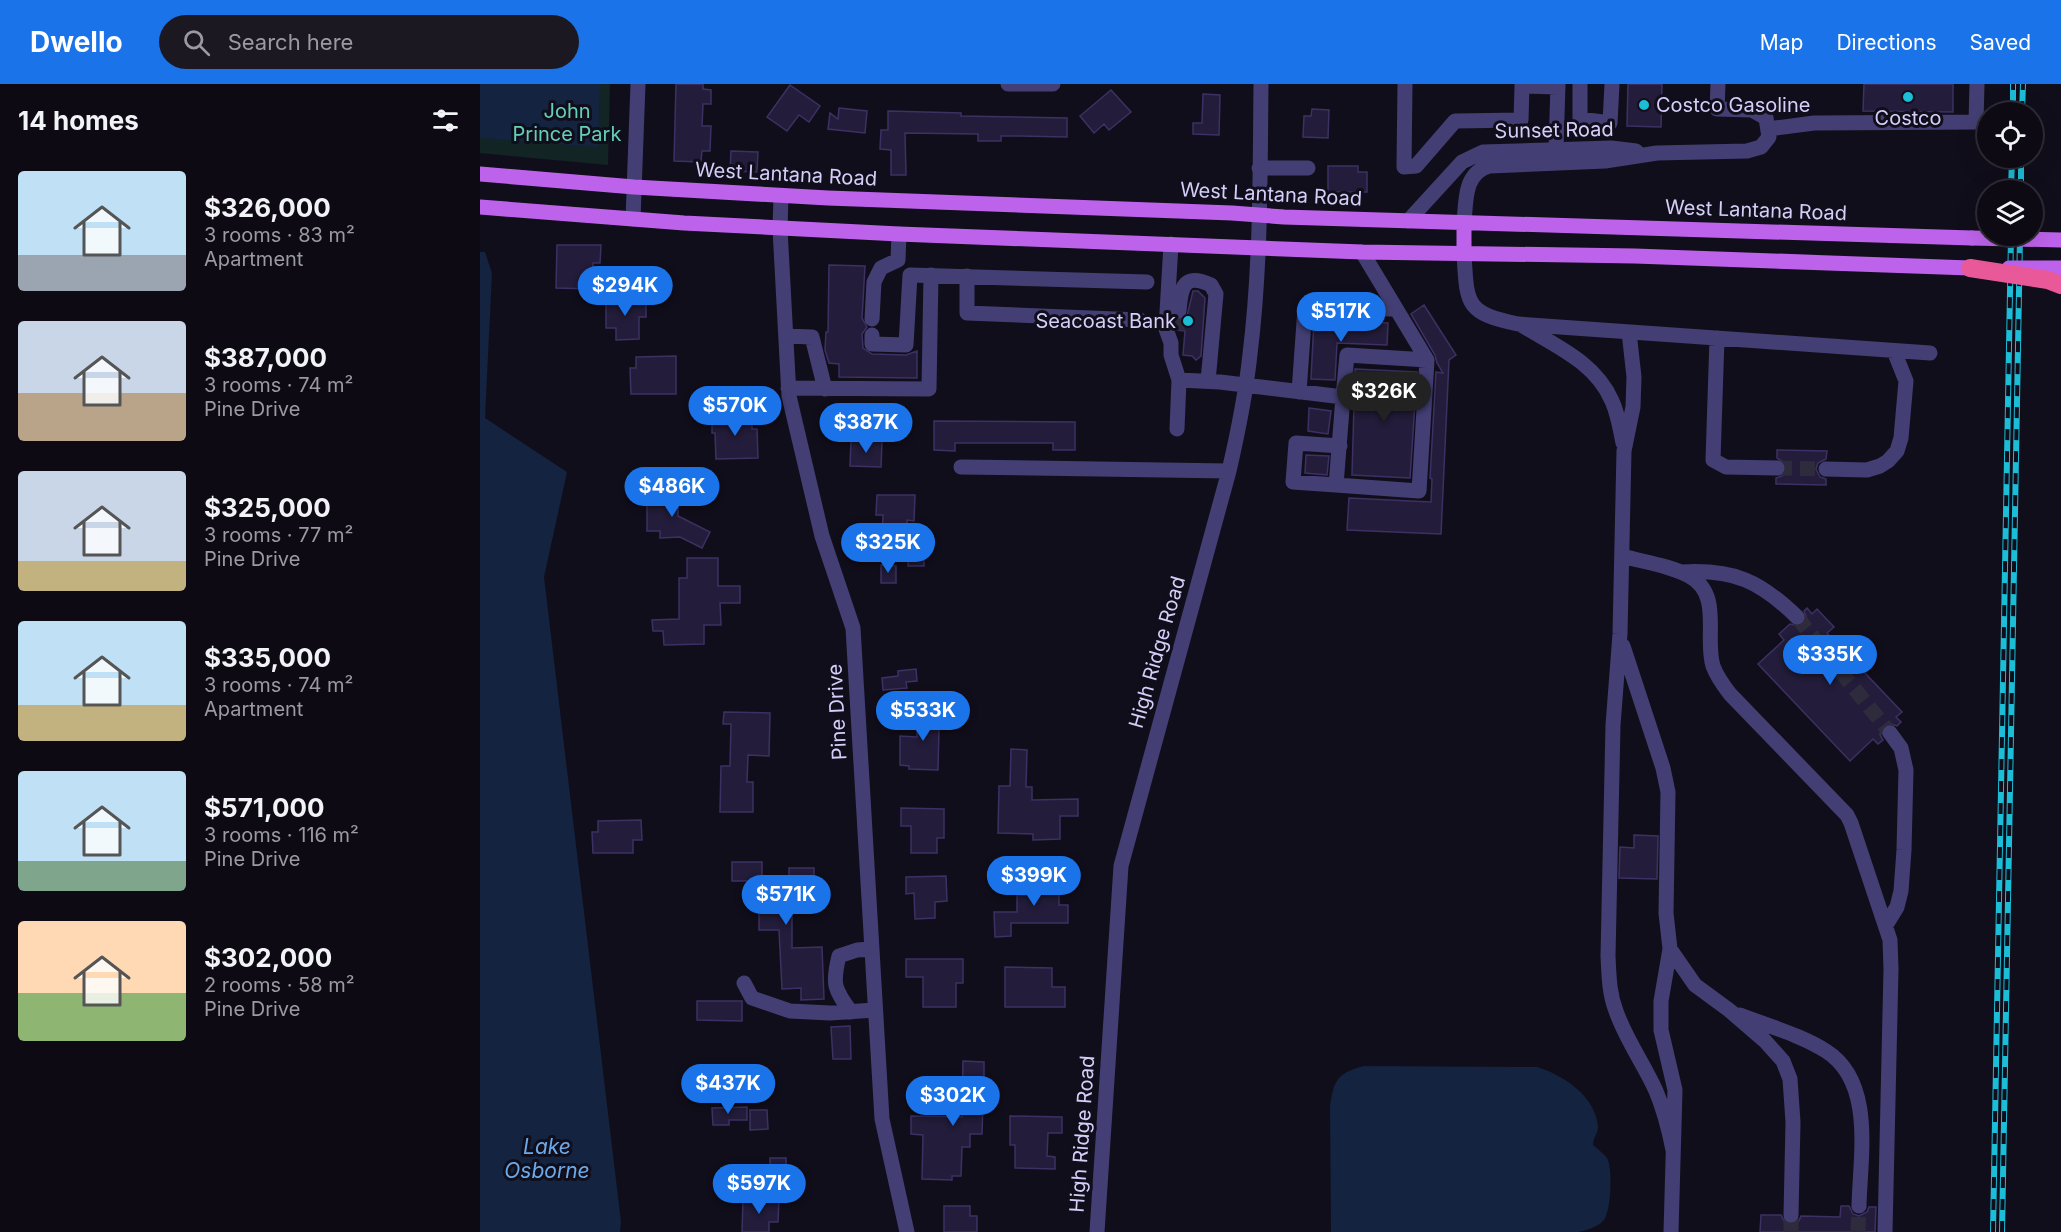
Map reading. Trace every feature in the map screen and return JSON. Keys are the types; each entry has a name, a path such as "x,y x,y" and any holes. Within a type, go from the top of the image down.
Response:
{"highway":[{"path":"1970,268 2048,280 2061,285"}],"main road":[{"name":"West Lantana Road","path":"480,174 781,196 1464,223 2061,240"},
{"path":"480,207 780,229 1362,252 1635,256 1970,268 2061,268"},
{"path":"1464,223 1464,254"}],"street":[{"path":"633,219 638,84"},
{"path":"1008,84 1053,84"},
{"name":"High Ridge Road","path":"1097,1232 1120,866 1229,471 1246,386 1256,294 1261,84"},
{"path":"1405,84 1404,167 1416,166 1455,121 1521,120 1522,86 1558,85 1554,156"},
{"path":"1580,84 1580,119 1610,123 1612,84"},
{"path":"1718,84 1717,109 1752,110 1766,118 1768,129 1814,123 1976,122 1977,84"},
{"name":"Sunset Road","path":"1408,221 1462,162 1472,156 1496,150 1605,161 1657,153 1747,151 1761,147 1769,137 1768,129"},
{"name":"Sunset Road","path":"1464,223 1467,188 1471,179 1482,168 1554,156"},
{"path":"1259,168 1308,168"},
{"name":"Pine Drive","path":"781,196 780,229 788,388 822,537 853,628 882,1119 907,1232"},
{"path":"872,335 872,344 906,345 910,275 898,260 899,234"},
{"path":"1171,244 1166,329 1174,337 1171,355 1179,380 1177,429"},
{"path":"1340,446 1296,443 1293,482 1419,490 1427,360 1362,252"},
{"path":"1464,254 1467,291 1471,304 1479,312 1493,319 1518,324 1930,353"},
{"path":"872,319 874,282 881,268 898,260"},
{"path":"910,275 1147,282"},
{"path":"788,388 929,389 931,275"},
{"path":"968,276 967,313 1140,320"},
{"path":"1179,311 1180,289 1184,284 1197,281 1211,285 1216,294 1208,381"},
{"path":"1299,392 1305,308 1395,309"},
{"path":"1518,324 1576,357 1599,379 1612,401 1624,451"},
{"path":"1629,332 1635,377 1633,407 1624,451 1620,634 1613,725 1609,986 1615,1010 1625,1034 1664,1111 1673,1150"},
{"path":"786,336 812,337 825,389"},
{"path":"1717,338 1713,460 1726,467 1777,468"},
{"path":"1826,469 1867,470 1888,460 1897,451 1901,438 1906,381 1894,351"},
{"path":"1336,485 1347,355 1427,360"},
{"path":"1179,380 1208,381 1343,397"},
{"path":"961,468 1229,471"},
{"path":"1622,556 1692,577 1708,597 1711,608 1713,664 1719,679 1730,694 1847,815 1890,940 1885,1232"},
{"path":"1680,572 1708,571 1743,579 1773,595 1797,617"},
{"path":"1620,634 1663,768 1668,792 1666,913 1670,949 1661,1001 1661,1030 1675,1090 1671,1232"},
{"path":"1886,925 1897,907 1901,891 1906,770 1900,748 1890,733"},
{"path":"851,1012 838,995 834,977 839,956 857,950 872,949"},
{"path":"1670,949 1695,985 1765,1041 1783,1061 1790,1079 1793,1122 1791,1215"},
{"path":"744,983 752,998 790,1011 830,1013 875,1010"},
{"path":"1729,1010 1827,1051 1852,1079 1858,1094 1861,1116 1859,1206"}],"green space":[{"name":"John Prince Park","path":"480,84 610,84 608,165 480,153"}],"water":[{"name":"John Prince Park","path":"480,84 600,84 598,147 480,138"},
{"name":"Lake Osborne","path":"480,252 485,252 492,273 485,418 567,472 544,577 621,1222 620,1232 480,1232"},
{"path":"1364,1066 1537,1067 1567,1081 1585,1097 1591,1106 1598,1127 1593,1145 1607,1158 1609,1163 1610,1199 1604,1220 1596,1226 1578,1232 1331,1232 1330,1106 1338,1079"}],"building":[{"path":"676,84 703,84 703,89 711,90 711,104 703,104 702,126 711,126 710,151 702,151 701,162 674,161"},
{"name":"Costco Gasoline","path":"1628,84 1662,84 1661,127 1627,126"},
{"name":"Costco","path":"1864,84 1953,84 1953,112 1863,111"},
{"path":"790,85 820,106 809,122 799,115 787,131 767,117"},
{"path":"1111,90 1131,112 1109,130 1104,124 1094,133 1080,116"},
{"path":"1203,94 1220,95 1219,135 1193,134 1193,123 1202,123"},
{"path":"839,108 867,111 865,133 828,129 830,113 838,119"},
{"path":"1312,109 1329,110 1328,138 1303,137 1304,116 1311,116"},
{"path":"888,111 961,113 961,116 1067,118 1067,137 1001,136 1001,141 978,141 978,134 905,133 906,175 891,175 891,150 880,149 881,130 888,130"},
{"path":"731,151 758,152 757,172 730,171"},
{"path":"1328,166 1358,166 1358,172 1367,172 1367,192 1328,192"},
{"path":"557,245 601,245 600,263 593,263 593,289 556,288"},
{"path":"829,265 865,266 862,318 867,327 862,334 863,348 872,354 906,355 917,351 917,378 839,377 839,364 829,363 825,350 826,332 828,332"},
{"name":"Seacoast Bank","path":"1193,291 1198,291 1205,298 1201,356 1196,360 1192,356 1183,355 1185,331 1176,328 1176,320 1182,320 1187,316"},
{"path":"606,299 646,299 646,317 639,317 639,339 616,340 616,328 606,328"},
{"path":"1424,305 1456,355 1449,360 1441,534 1347,530 1349,498 1431,502 1432,479 1430,478 1436,372 1443,373 1411,314"},
{"path":"1314,320 1388,323 1387,345 1337,343 1335,380 1311,379"},
{"path":"676,356 676,394 631,394 630,368 636,368 636,357"},
{"path":"1355,369 1417,372 1410,478 1352,475"},
{"path":"1309,408 1331,411 1328,434 1308,431"},
{"path":"752,414 752,429 757,429 758,458 716,459 712,415"},
{"path":"934,421 1075,422 1075,450 1053,450 1053,443 955,443 955,451 934,450"},
{"path":"851,441 882,441 881,467 850,466"},
{"path":"1777,450 1827,451 1826,459 1818,463 1816,469 1820,477 1826,479 1826,485 1776,484 1776,478 1782,476 1787,469 1785,463 1777,458"},
{"path":"1306,455 1329,456 1327,475 1305,473"},
{"path":"664,484 683,493 678,503 678,516 710,532 702,548 680,537 660,538 660,531 647,531 647,505 652,495 659,495"},
{"path":"877,495 915,495 914,521 907,520 907,540 882,540 883,515 876,515"},
{"path":"908,553 924,553 924,566 908,566"},
{"path":"687,558 718,558 718,586 740,586 740,603 720,603 721,625 704,625 704,644 664,645 663,631 653,631 652,620 679,619 679,578 687,578"},
{"path":"881,565 896,566 896,583 881,583"},
{"path":"1807,608 1812,614 1817,609 1834,627 1827,633 1902,712 1896,717 1901,722 1897,726 1888,723 1881,729 1880,735 1883,740 1878,744 1873,739 1850,761 1758,664 1784,640 1779,634 1790,624 1799,626 1804,623 1807,619 1804,611"},
{"path":"916,669 917,681 906,682 907,688 883,690 882,678 898,676 898,671"},
{"path":"917,709 943,710 943,728 939,728 938,770 909,769 909,766 900,765 900,736 917,737"},
{"path":"724,712 770,713 769,756 748,755 747,782 753,782 753,812 720,812 721,766 730,766 731,724 723,724"},
{"path":"1011,749 1027,750 1026,787 1032,787 1032,800 1078,799 1078,816 1060,816 1060,839 1033,840 1033,834 998,833 999,786 1010,786"},
{"path":"901,808 944,809 944,838 937,838 937,853 911,853 911,826 901,826"},
{"path":"641,820 642,840 633,840 633,853 593,853 592,832 598,832 598,821"},
{"path":"1634,835 1658,836 1657,879 1619,878 1620,847 1634,848"},
{"path":"732,862 762,862 762,877 789,877 789,868 814,868 814,887 792,887 792,948 822,947 824,999 801,1000 801,988 782,989 779,930 759,930 759,881 732,881"},
{"path":"946,876 947,901 935,902 935,918 915,919 914,893 906,894 906,877"},
{"path":"1029,877 1059,877 1059,905 1068,905 1068,923 1011,923 1011,936 995,937 994,912 1017,912 1017,895 1029,895"},
{"path":"906,959 963,959 963,983 956,983 956,1007 923,1007 923,977 906,977"},
{"path":"1005,967 1052,968 1052,987 1065,987 1065,1007 1005,1007"},
{"path":"697,1001 742,1001 742,1021 697,1020"},
{"path":"850,1026 851,1059 833,1059 831,1027"},
{"path":"963,1061 984,1062 984,1082 990,1082 989,1103 983,1103 982,1134 970,1134 970,1147 962,1147 961,1176 952,1176 952,1180 922,1179 923,1135 911,1134 911,1116 962,1117"},
{"path":"747,1107 747,1120 729,1120 729,1125 713,1125 712,1108"},
{"path":"750,1110 767,1110 768,1129 750,1130"},
{"path":"1010,1116 1062,1117 1062,1133 1048,1133 1047,1156 1055,1157 1055,1169 1015,1168 1015,1145 1010,1145"},
{"path":"770,1158 786,1158 787,1193 770,1193"},
{"path":"743,1200 779,1200 778,1222 769,1222 769,1232 742,1232"},
{"path":"944,1206 970,1206 970,1216 977,1216 977,1232 944,1232"},
{"path":"1841,1206 1849,1206 1853,1214 1859,1216 1867,1212 1869,1207 1876,1207 1875,1232 1760,1232 1761,1215 1781,1215 1785,1223 1791,1225 1799,1221 1801,1216 1840,1217"}],"tunnel":[{"path":"1177,330 1179,311"},
{"path":"1777,468 1826,469"},
{"path":"1797,617 1890,733"},
{"path":"1858,1232 1859,1206"},
{"path":"1791,1215 1791,1232"}],"railway":[{"path":"2013,84 2013,102"},
{"path":"2022,102 2023,84"},
{"path":"2011,180 2012,168"},
{"path":"2021,168 2021,180"},
{"path":"1993,1232 2011,246"},
{"path":"2002,1232 2020,246"}],"place":[{"name":"Costco","path":"1908,97"},
{"name":"Costco Gasoline","path":"1644,105"},
{"name":"Seacoast Bank","path":"1188,321"}]}
